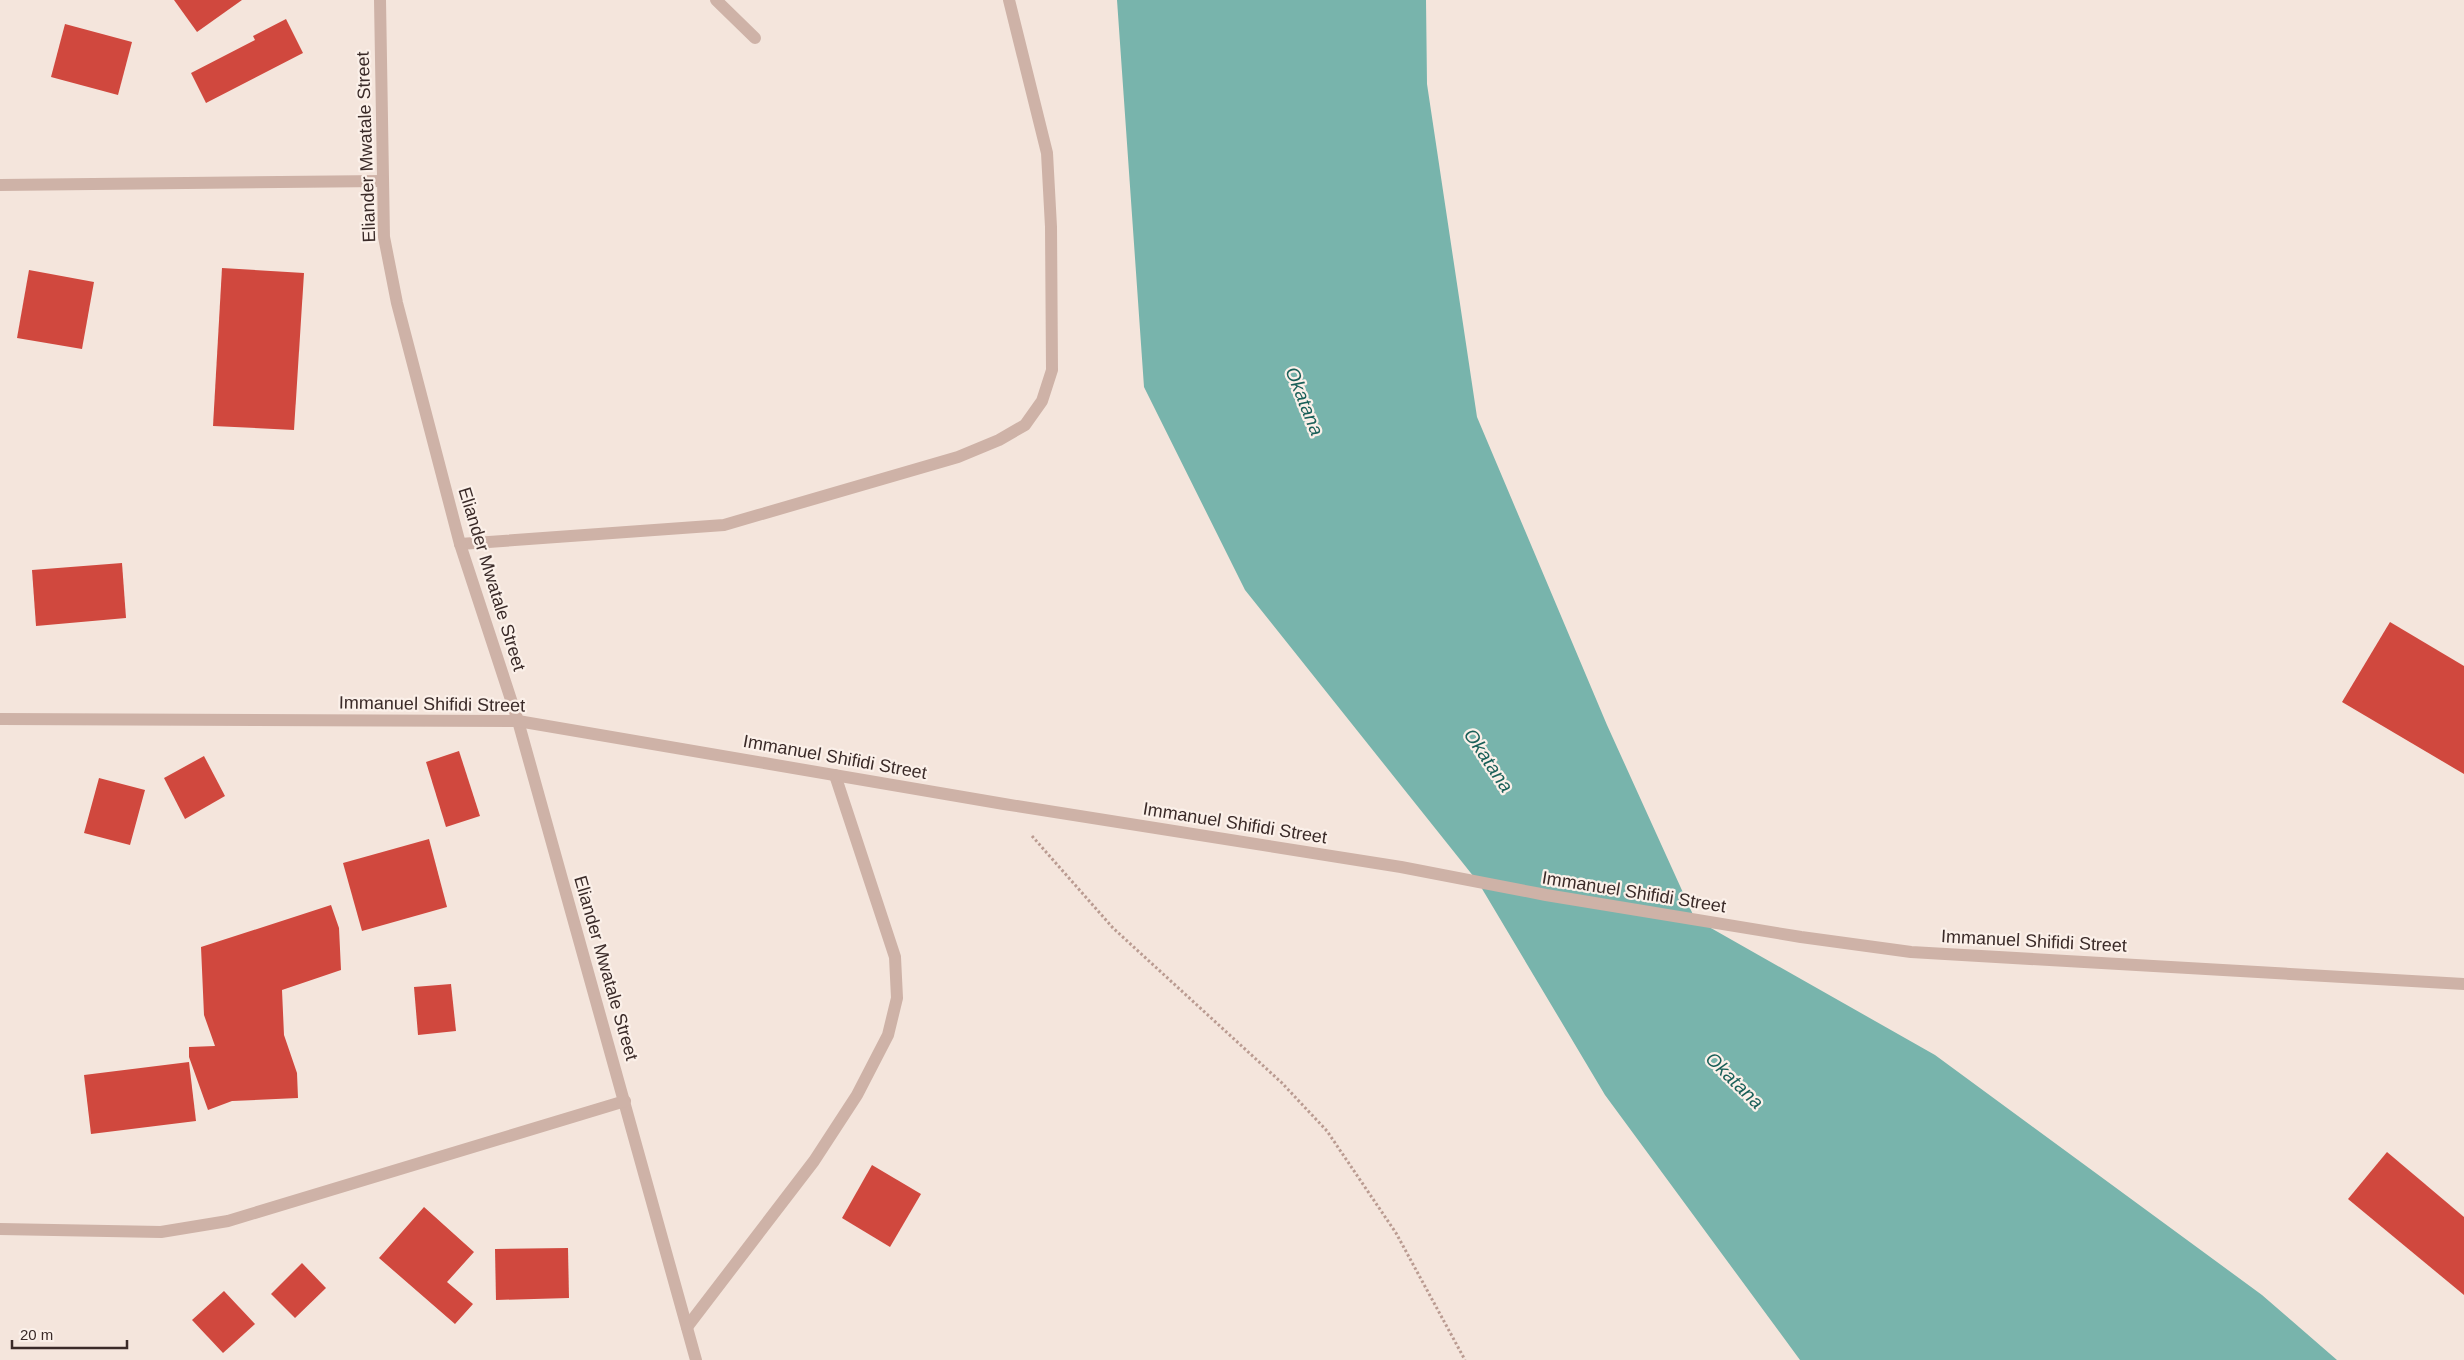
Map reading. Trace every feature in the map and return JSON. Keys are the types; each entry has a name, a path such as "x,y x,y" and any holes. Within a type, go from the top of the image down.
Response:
{"street":[{"name":"Eliander Mwatale Street","path":"380,0 384,237 390,270 460,544 518,721 696,1360"},
{"path":"716,0 755,38"},
{"path":"460,544 724,525 958,457 999,440 1025,425 1042,402 1052,370 1051,227 1047,153 1009,0"},
{"path":"0,185 383,181"},
{"name":"Immanuel Shifidi Street","path":"0,719 518,721 1004,804 1401,867 1546,895 1912,952 2464,984"},
{"path":"687,1327 814,1161 857,1095 888,1035 897,998 895,957 835,775"},
{"path":"0,1229 160,1232 228,1221 625,1101"}],"path":[{"path":"1004,804 1113,928 1275,1076 1326,1132 1396,1233 1465,1360"}],"water":[{"name":"Okatana","path":"1117,0 1426,0 1427,84 1477,417 1607,725 1695,919 1935,1055 2262,1295 2337,1360 1800,1360 1605,1095 1478,882 1245,590 1144,387"}],"building":[{"path":"174,0 242,0 197,32"},
{"path":"286,19 303,53 206,103 191,73 255,40 253,36"},
{"path":"65,24 132,42 118,95 51,77"},
{"path":"222,268 304,273 294,430 213,426"},
{"path":"29,270 94,282 82,349 17,338"},
{"path":"122,563 126,618 36,626 32,570"},
{"path":"2390,622 2464,666 2464,774 2342,702"},
{"path":"459,751 480,816 446,827 426,762"},
{"path":"204,756 225,796 185,819 164,778"},
{"path":"99,778 145,790 130,845 84,833"},
{"path":"429,839 447,907 362,931 343,863"},
{"path":"331,905 339,928 341,970 282,990 284,1035 297,1073 298,1098 232,1101 208,1110 189,1057 189,1047 215,1046 204,1015 201,947"},
{"path":"451,984 456,1031 418,1035 414,987"},
{"path":"189,1062 196,1121 91,1134 84,1075"},
{"path":"2387,1152 2464,1217 2464,1295 2348,1199"},
{"path":"872,1165 921,1194 890,1247 842,1218"},
{"path":"424,1207 474,1252 447,1282 473,1304 455,1324 379,1258"},
{"path":"568,1248 569,1298 496,1300 495,1249"},
{"path":"302,1263 326,1288 295,1318 271,1294"},
{"path":"224,1291 255,1324 223,1353 192,1320"}]}
